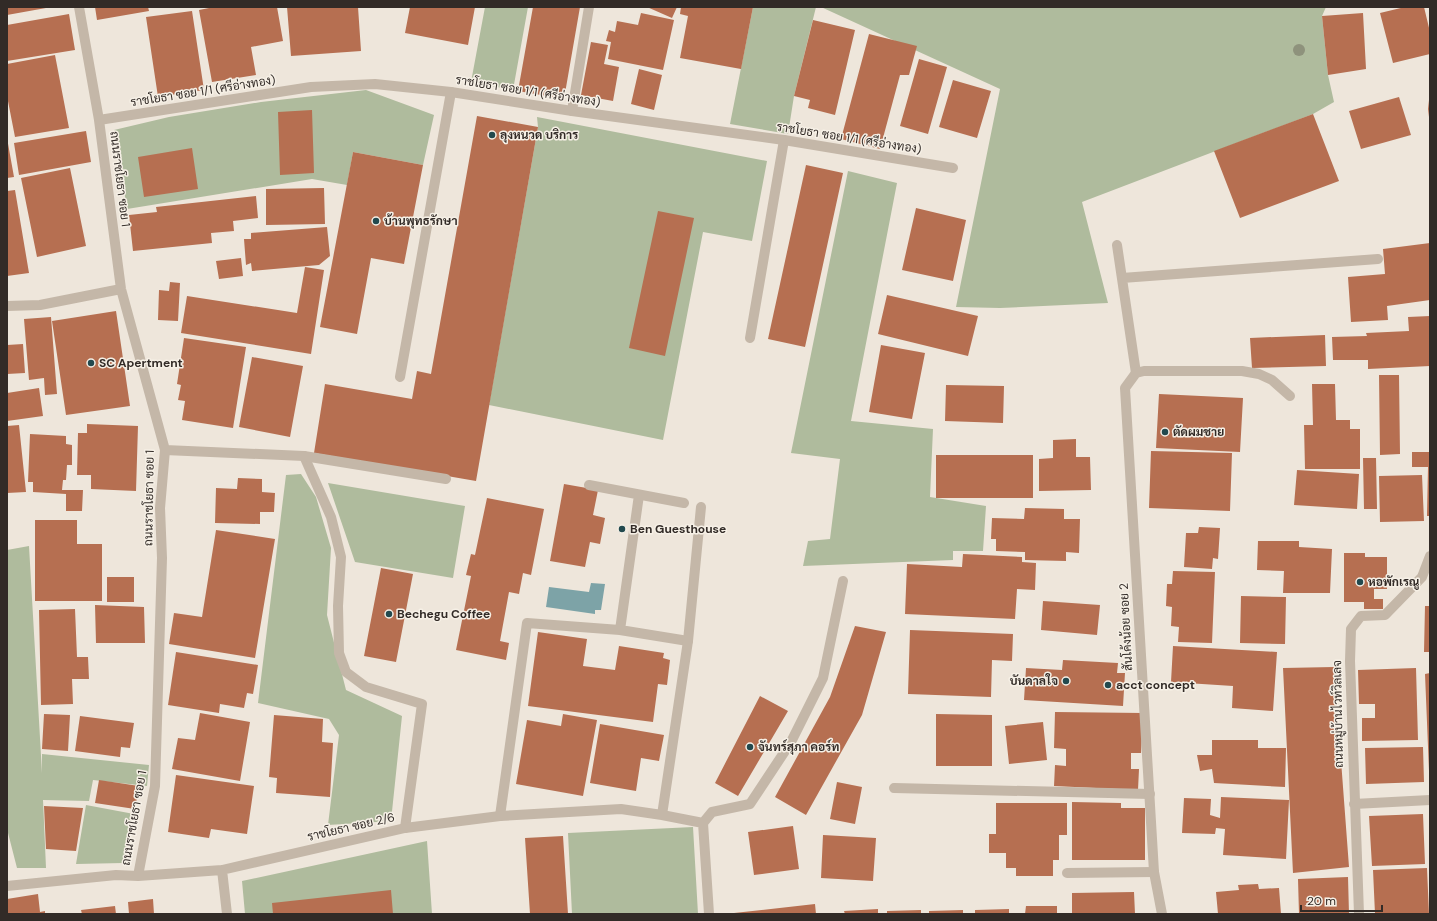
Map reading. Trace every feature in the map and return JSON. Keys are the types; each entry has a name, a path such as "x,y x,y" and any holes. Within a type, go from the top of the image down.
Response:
{"street":[{"name":"ถนนราชโยธา ซอย 1","path":"79,7 99,120 121,289 165,450 160,508 162,558 156,786 138,876"},
{"path":"572,111 589,7"},
{"name":"ราชโยธา ซอย 1/1 (ศรีอ่างทอง)","path":"99,120 311,87 375,84 451,92 572,111 784,140 952,168"},
{"path":"400,378 451,92"},
{"path":"750,338 784,140"},
{"path":"1117,245 1140,372 1242,371 1259,374 1272,380 1290,396"},
{"path":"1122,278 1378,259"},
{"path":"7,306 40,305 121,289"},
{"name":"สันโค้งน้อย ซอย 2","path":"1140,372 1125,388 1154,872 1162,914"},
{"path":"165,450 304,456 446,479"},
{"path":"304,456 331,517 341,557 338,606 339,652 346,672 366,687 422,704 405,828"},
{"path":"589,485 684,503"},
{"path":"620,630 639,495"},
{"path":"662,815 688,641 701,507"},
{"name":"ถนนหมู่บ้านไวท์วิลเลจ","path":"1359,914 1354,804 1350,661 1351,629 1361,616 1385,615 1422,577 1430,556"},
{"path":"709,914 702,823 712,812 750,804 791,742 823,678 843,581"},
{"path":"500,816 528,623 620,630 688,641"},
{"path":"894,788 1150,794"},
{"path":"1354,804 1430,800"},
{"name":"ราชโยธา ซอย 2/6","path":"7,886 116,875 138,876 222,870 405,828 500,816 621,809 702,823"},
{"path":"222,870 227,914"},
{"path":"1067,873 1154,872"}],"green space":[{"path":"485,7 528,7 513,90 471,82"},
{"path":"753,7 816,7 794,96 788,134 730,124"},
{"path":"821,7 1326,7 1322,16 1328,75 1334,102 1313,114 1082,202 1108,303 1000,308 956,307 1000,89"},
{"path":"366,90 434,115 423,165 353,152 347,185 312,179 127,209 114,130 169,117 261,102"},
{"path":"537,117 767,161 752,241 703,232 663,440 489,405 538,127"},
{"path":"848,171 897,183 851,421 933,429 930,497 986,506 983,551 953,551 953,560 803,566 808,541 830,539 840,459 791,453"},
{"path":"301,474 316,497 331,548 327,615 346,690 402,716 391,821 328,825 339,735 329,719 258,703 286,475"},
{"path":"328,483 465,506 453,578 355,562"},
{"path":"29,546 42,773 42,754 149,765 147,786 93,780 89,801 43,800 46,868 17,868 7,829 7,550"},
{"path":"86,805 134,814 123,863 76,864"},
{"path":"693,827 698,914 572,914 568,833"},
{"path":"427,841 432,914 245,914 242,881"}],"water":[{"path":"591,583 605,584 601,610 595,610 595,614 546,607 549,587 589,592"}],"building":[{"path":"7,7 46,7 46,8 7,15"},
{"path":"95,7 148,7 149,11 97,20"},
{"path":"214,7 277,7 283,41 251,47 256,75 212,82 199,10"},
{"path":"287,7 358,7 361,51 291,56"},
{"path":"410,7 475,7 468,45 405,33"},
{"path":"533,7 580,7 564,99 518,91"},
{"path":"647,7 677,7 672,18"},
{"path":"681,7 753,7 741,69 680,58 688,16 680,14"},
{"path":"1405,7 1424,7 1430,32 1430,54 1393,63 1380,13"},
{"path":"192,11 204,90 158,97 146,17"},
{"path":"641,13 674,20 663,70 608,59 611,42 606,41 609,30 615,32 617,21 638,25"},
{"path":"1363,13 1366,69 1328,75 1322,16"},
{"path":"69,14 75,50 7,61 7,25"},
{"path":"813,20 855,30 835,115 808,108 810,100 794,96"},
{"path":"869,34 917,46 909,75 900,75 880,149 841,139"},
{"path":"591,42 608,45 604,64 619,67 613,101 581,95"},
{"path":"55,55 69,128 15,137 7,96 7,64"},
{"path":"919,59 947,67 928,134 900,126"},
{"path":"639,69 662,75 654,110 631,104"},
{"path":"953,80 991,91 977,138 939,127"},
{"path":"1399,97 1411,135 1361,149 1349,111"},
{"path":"1430,100 1429,117 1428,109"},
{"path":"312,110 314,173 280,175 278,112"},
{"path":"1313,114 1339,181 1240,218 1214,151"},
{"path":"477,116 538,127 476,481 314,453 325,384 412,399 417,371 431,374"},
{"path":"86,131 91,162 19,175 14,143"},
{"path":"7,138 14,177 7,178"},
{"path":"192,148 198,189 144,197 138,157"},
{"name":"บ้านพุทธรักษา","path":"353,152 423,165 404,264 371,258 357,334 320,327"},
{"path":"806,165 843,173 805,347 768,339"},
{"path":"70,168 86,246 37,257 21,178"},
{"path":"324,188 325,224 266,225 266,189"},
{"path":"15,190 29,273 7,276 7,191"},
{"path":"256,196 258,218 233,221 234,231 211,233 212,243 133,251 129,215 157,212 156,207"},
{"path":"916,208 966,220 953,281 902,270"},
{"path":"658,211 694,218 665,356 629,348"},
{"path":"327,227 330,256 319,265 252,271 251,263 246,265 244,239 251,239 251,233"},
{"path":"1430,243 1430,300 1387,306 1388,320 1351,322 1348,277 1385,274 1383,249"},
{"path":"241,258 243,276 219,279 216,261"},
{"path":"305,267 324,270 311,354 181,333 187,296 297,313"},
{"path":"170,282 180,283 178,321 158,320 159,290 169,291"},
{"path":"887,295 978,316 968,356 878,334"},
{"name":"SC Apertment","path":"116,311 130,406 66,415 52,321"},
{"path":"1430,316 1430,366 1368,369 1368,360 1333,360 1332,337 1367,336 1366,333 1409,331 1408,317"},
{"path":"51,317 57,394 45,395 44,378 29,380 24,319"},
{"path":"1325,335 1326,366 1252,368 1250,338"},
{"path":"184,338 246,347 233,428 182,420 185,401 178,400 181,385 177,384"},
{"path":"23,344 25,373 7,374 7,345"},
{"path":"881,345 925,353 912,419 869,412"},
{"path":"252,357 303,366 290,437 239,427"},
{"path":"1379,375 1399,375 1400,454 1380,455"},
{"path":"1312,384 1335,384 1336,420 1350,420 1350,429 1360,429 1360,469 1305,469 1304,425 1313,425"},
{"path":"946,385 1004,386 1003,423 945,421"},
{"path":"39,388 43,416 7,421 7,393"},
{"path":"1159,394 1243,398 1240,452 1156,448"},
{"path":"87,424 138,426 136,491 91,489 91,475 77,475 78,433 87,433"},
{"path":"19,425 26,492 7,493 7,426"},
{"path":"30,434 66,436 66,444 72,445 72,465 67,465 66,480 63,480 62,490 83,490 82,511 66,511 66,494 33,492 33,482 28,482"},
{"path":"1076,439 1076,457 1090,457 1091,490 1039,491 1039,459 1053,458 1053,440"},
{"path":"1151,451 1232,453 1230,511 1149,508"},
{"path":"1412,452 1430,452 1430,516 1427,516 1428,467 1412,467"},
{"path":"936,455 1033,455 1033,498 936,498"},
{"path":"1363,458 1376,458 1377,509 1364,509"},
{"path":"1297,470 1359,474 1357,509 1294,505"},
{"path":"1422,475 1424,521 1380,522 1379,476"},
{"path":"238,478 262,479 262,492 275,493 274,512 260,512 260,524 215,523 216,488 237,489"},
{"path":"564,484 598,490 593,515 605,518 600,544 590,542 585,567 550,561"},
{"path":"487,498 544,509 531,575 523,573 519,594 509,592 500,641 509,643 506,660 456,650 471,576 466,575 471,554 475,555"},
{"path":"1025,508 1064,509 1064,519 1080,519 1079,553 1066,552 1066,561 1025,560 1025,552 996,551 996,539 991,539 992,518 1024,519"},
{"path":"35,520 77,520 77,544 102,544 102,601 35,601"},
{"path":"1199,527 1220,528 1218,559 1213,558 1212,569 1184,567 1186,533 1198,533"},
{"path":"216,530 275,539 255,658 169,644 174,613 202,617"},
{"path":"1258,541 1299,541 1299,547 1332,549 1330,593 1283,593 1284,571 1257,570"},
{"path":"1344,553 1365,553 1365,557 1387,557 1387,589 1374,589 1374,599 1383,599 1383,609 1364,609 1364,602 1344,602"},
{"path":"963,554 1022,557 1022,562 1036,563 1035,590 1017,589 1015,619 905,614 907,564 962,567"},
{"path":"381,568 413,574 396,662 364,656"},
{"path":"1173,571 1215,572 1212,643 1178,642 1179,627 1171,626 1172,607 1166,606 1167,584 1172,584"},
{"path":"107,577 134,577 134,602 107,602"},
{"path":"1241,596 1286,597 1285,644 1240,643"},
{"path":"1043,601 1100,605 1097,635 1041,630"},
{"path":"95,605 144,607 145,643 96,643"},
{"path":"1425,606 1430,606 1430,652 1424,652"},
{"path":"75,609 77,657 88,657 89,679 72,679 73,704 41,705 39,610"},
{"path":"855,626 886,632 862,715 806,815 775,797 830,697"},
{"path":"910,630 1013,634 1012,661 992,660 991,697 908,694"},
{"path":"538,632 587,639 583,666 615,670 619,646 664,653 663,658 670,660 667,685 658,684 653,722 528,706"},
{"path":"1173,646 1277,652 1273,711 1232,708 1233,686 1171,682"},
{"path":"176,652 258,665 253,694 247,693 244,708 220,704 219,713 168,705"},
{"path":"1063,660 1118,663 1117,673 1125,673 1123,706 1024,700 1026,668 1062,670"},
{"path":"1334,667 1349,867 1293,873 1283,668"},
{"path":"1416,668 1418,740 1362,741 1362,718 1375,718 1375,704 1359,704 1358,670"},
{"path":"1430,673 1430,771 1429,771 1425,674"},
{"name":"จันทร์สุภา คอร์ท","path":"760,696 788,711 738,796 715,783"},
{"path":"1055,712 1143,713 1141,753 1131,753 1131,769 1139,769 1138,790 1054,786 1055,765 1066,766 1066,749 1054,748"},
{"path":"200,713 250,722 240,781 172,769 178,738 195,740"},
{"path":"44,714 70,715 68,751 42,749"},
{"path":"563,714 597,720 583,796 516,784 527,720 561,726"},
{"path":"936,714 992,715 992,766 936,766"},
{"path":"274,715 323,719 322,742 333,743 330,797 276,793 277,778 269,777"},
{"path":"80,716 134,723 130,748 121,747 120,757 75,751"},
{"path":"1043,722 1047,760 1009,764 1005,726"},
{"path":"600,724 664,735 659,761 641,758 636,791 590,783"},
{"path":"1212,740 1258,740 1258,748 1286,748 1285,787 1214,783 1212,769 1200,771 1197,755 1212,755"},
{"path":"1423,747 1424,782 1366,784 1365,748"},
{"path":"176,775 254,786 247,834 211,829 209,838 168,832"},
{"path":"99,780 139,786 135,809 95,803"},
{"path":"837,782 862,787 855,824 830,819"},
{"path":"1221,797 1289,800 1286,859 1223,855 1225,829 1216,828 1215,834 1182,833 1184,798 1211,799 1210,815 1220,818"},
{"path":"1072,802 1121,803 1121,808 1145,808 1145,860 1072,860"},
{"path":"996,803 1067,803 1067,835 1059,835 1059,860 1053,860 1053,876 1016,876 1016,868 1006,868 1006,853 989,853 989,834 996,834"},
{"path":"44,806 83,808 76,851 46,849"},
{"path":"1423,814 1425,864 1372,866 1369,816"},
{"path":"793,826 799,869 754,875 748,832"},
{"path":"823,835 876,838 873,881 821,878"},
{"path":"563,836 568,914 530,914 525,838"},
{"path":"1427,868 1429,914 1375,914 1373,870"},
{"path":"1348,877 1349,914 1299,914 1298,879"},
{"path":"1258,884 1259,889 1279,888 1281,914 1218,914 1216,892 1239,890 1238,885"},
{"path":"391,890 393,914 273,914 272,903"},
{"path":"1134,892 1135,914 1072,914 1072,893"},
{"path":"38,894 40,912 45,911 45,914 7,914 7,899"},
{"path":"153,899 154,914 129,914 128,902"},
{"path":"815,904 816,914 734,914 734,913"},
{"path":"115,906 116,914 82,914 81,910"},
{"path":"1026,906 1057,906 1057,914 1025,914"},
{"path":"878,909 878,914 845,914 844,911"},
{"path":"1009,909 1009,914 975,914 975,910"},
{"path":"921,910 921,914 887,914 887,911"},
{"path":"963,910 963,914 929,914 929,911"}],"place":[{"name":"ลุงหนวด บริการ","path":"492,135"},
{"name":"บ้านพุทธรักษา","path":"376,221"},
{"name":"SC Apertment","path":"91,363"},
{"name":"ตัดผมชาย","path":"1165,432"},
{"name":"Ben Guesthouse","path":"622,529"},
{"name":"หอพักเรณู","path":"1360,582"},
{"name":"Bechegu Coffee","path":"389,614"},
{"name":"บันดาลใจ","path":"1066,681"},
{"name":"acct concept","path":"1108,685"},
{"name":"จันทร์สุภา คอร์ท","path":"750,747"}]}
